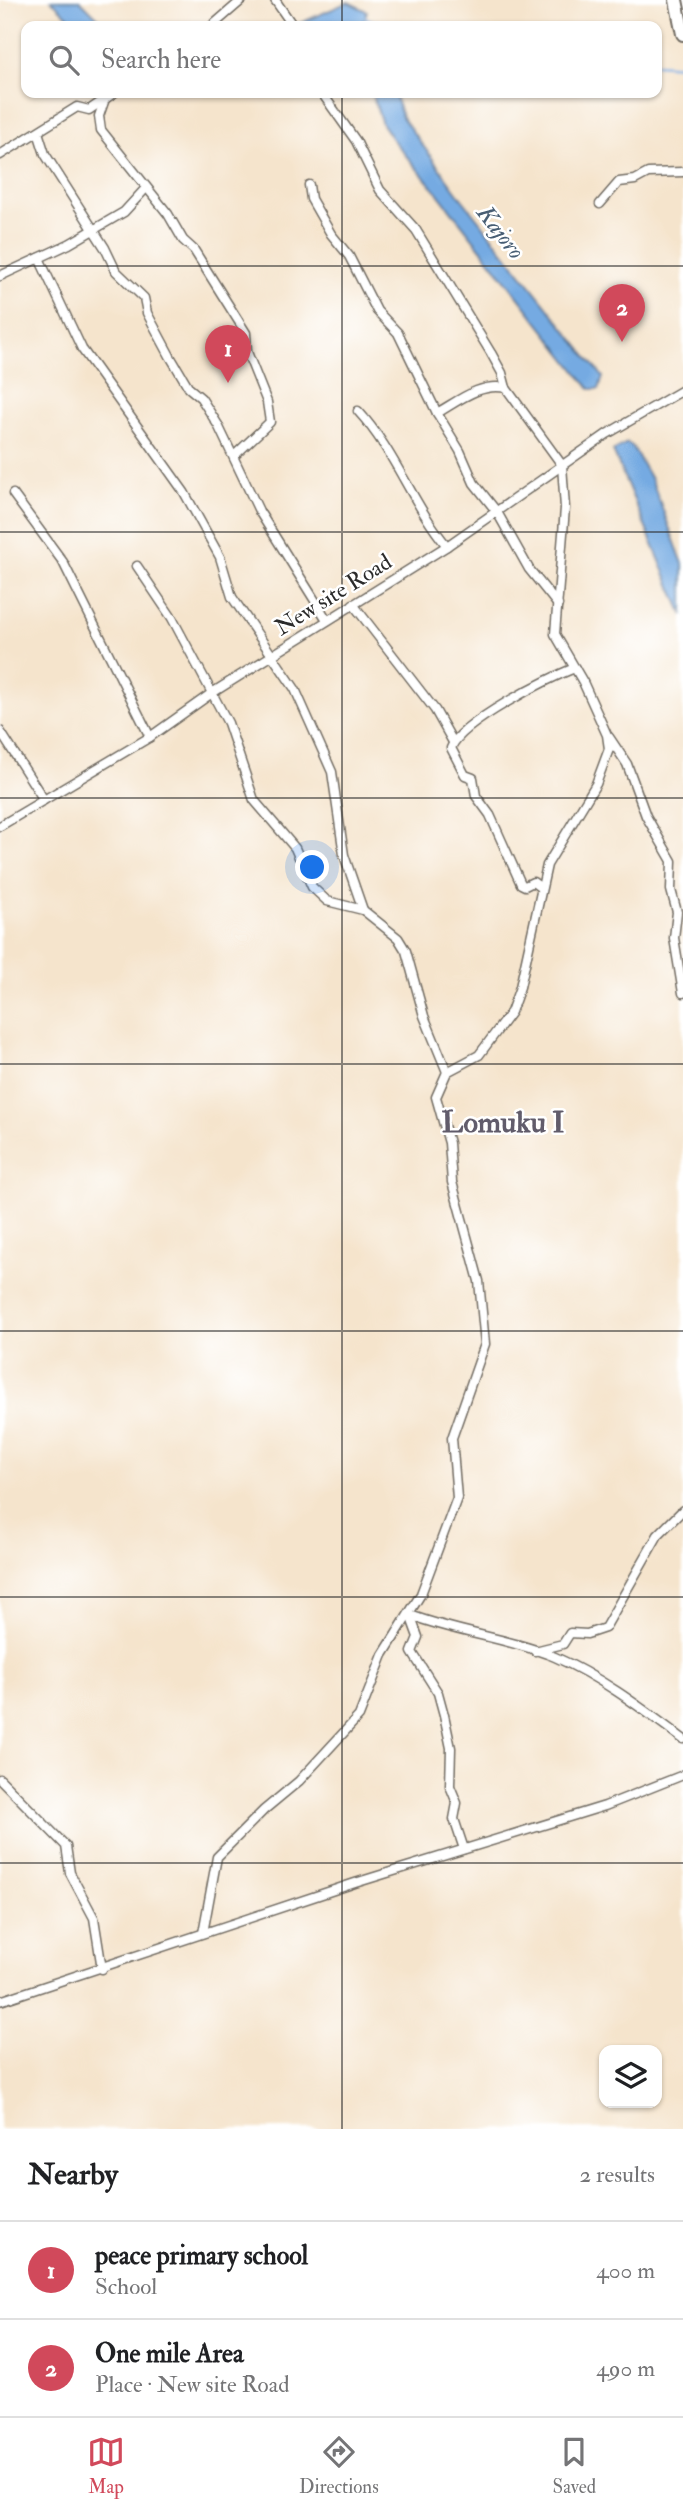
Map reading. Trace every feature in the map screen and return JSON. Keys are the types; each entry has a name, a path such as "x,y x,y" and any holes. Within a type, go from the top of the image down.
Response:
{"main road":[{"path":"676,0 683,34"}],"street":[{"path":"275,0 290,21"},
{"path":"217,21 238,1"},
{"path":"326,98 356,141 380,190 416,230 491,353 502,373 506,388 562,465 565,508 555,634 575,668 607,735 627,764 646,816 673,861 683,872"},
{"path":"0,155 76,107 89,110 105,99"},
{"path":"105,99 99,116 101,130 183,240 194,250 246,333 247,352 267,402 270,422 234,456"},
{"path":"38,132 46,154 116,271 144,298 147,313 170,356 189,388 201,398 218,425 259,511 327,620"},
{"path":"600,204 619,182 635,180 648,173 683,172"},
{"path":"309,186 311,199 331,234 349,256 377,311 398,333 474,483 497,512 529,569 558,605"},
{"path":"0,276 124,212 146,188"},
{"path":"39,258 82,349 184,492 220,557 232,597 274,654 295,689 332,772 344,855 363,909"},
{"path":"437,413 477,390 494,385 506,388"},
{"name":"New site Road","path":"0,826 150,737 212,693 447,546 607,434 683,390"},
{"path":"358,411 377,434 416,505 447,546"},
{"path":"13,494 63,562 150,737"},
{"path":"137,566 172,618 212,693 235,739 254,800 295,848 312,887 327,901 363,909 387,926 406,951 424,1016 447,1072"},
{"path":"353,604 435,710 453,742 453,752 465,775 473,778 476,796 494,823 521,884 525,886 533,881 541,888"},
{"path":"453,742 498,708 575,668"},
{"path":"0,731 44,800"},
{"path":"203,1933 216,1857 264,1810 299,1781 359,1716 383,1655 410,1615 457,1498 452,1438 485,1344 478,1281 452,1182 449,1143 437,1106 438,1089 447,1072 479,1055 511,1012 520,987 547,866 606,763 609,749 607,735"},
{"path":"673,861 671,890 677,912 674,938 683,993"},
{"path":"532,1651 563,1644 570,1633 587,1634 605,1628 658,1535 683,1510"},
{"path":"410,1615 437,1625 487,1635 555,1657 619,1694 683,1739"},
{"path":"410,1615 418,1637 412,1652 438,1693 444,1715 450,1748 450,1786 457,1803 454,1819 464,1849"},
{"path":"0,2001 103,1969 203,1933 605,1806 683,1775"},
{"path":"0,1779 66,1846 70,1873 94,1918 103,1969"}],"water":[{"path":"51,0 80,0 101,21 73,21"},
{"path":"348,2 367,11 364,21 305,21"},
{"path":"374,98 396,98 402,117 462,199 603,377 599,389 590,389 382,124"},
{"path":"627,443 632,446 652,481 683,564 683,615 613,451"}],"waterway":[{"name":"Kajoro","path":"362,16 372,21"},
{"path":"662,64 683,66"}],"place":[{"name":"One mile Area","path":"622,342"},
{"name":"peace primary school","path":"228,383"}],"district":[{"name":"Lomuku I","path":"503,1122"}]}
